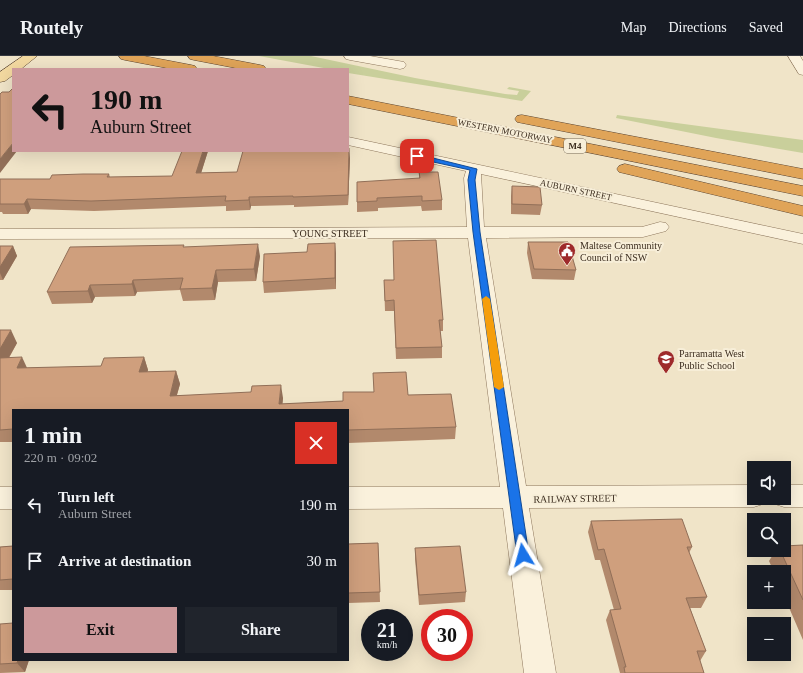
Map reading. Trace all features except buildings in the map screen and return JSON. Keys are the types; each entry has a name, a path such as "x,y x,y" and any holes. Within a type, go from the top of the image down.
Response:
{"highway":[{"path":"125,56 185,68"},
{"path":"194,56 255,68"},
{"name":"WESTERN MOTORWAY","path":"349,100 674,149 803,174"},
{"path":"512,125 630,171 803,211"},
{"name":"WESTERN MOTORWAY","path":"512,125 803,191"},
{"name":"M4","path":"674,149 803,163"}],"main road":[{"path":"15,68 31,56"},
{"path":"0,78 12,70"}],"street":[{"path":"350,56 400,65"},
{"path":"794,56 803,71"},
{"name":"AUBURN STREET","path":"349,141 474,169 579,190 803,240"},
{"path":"474,169 472,180 476,232 540,673"},
{"name":"YOUNG STREET","path":"0,234 643,232 660,227"},
{"name":"RAILWAY STREET","path":"349,498 747,496"},
{"path":"791,496 803,496"},
{"path":"0,498 12,498"}],"green space":[{"path":"259,56 311,56 415,78 505,94 517,95 519,91 507,89 509,87 531,91 522,101 349,73 349,68 324,68"},
{"path":"617,115 803,140 803,153 716,138 616,118"}],"slow traffic":[{"path":"486,299 499,387"}],"place":[{"name":"Maltese Community Council of NSW","path":"567,266"},
{"name":"Parramatta West Public School","path":"666,374"}],"route":[{"path":"417,156 474,169 472,172 472,180 476,232 523,555"}]}
